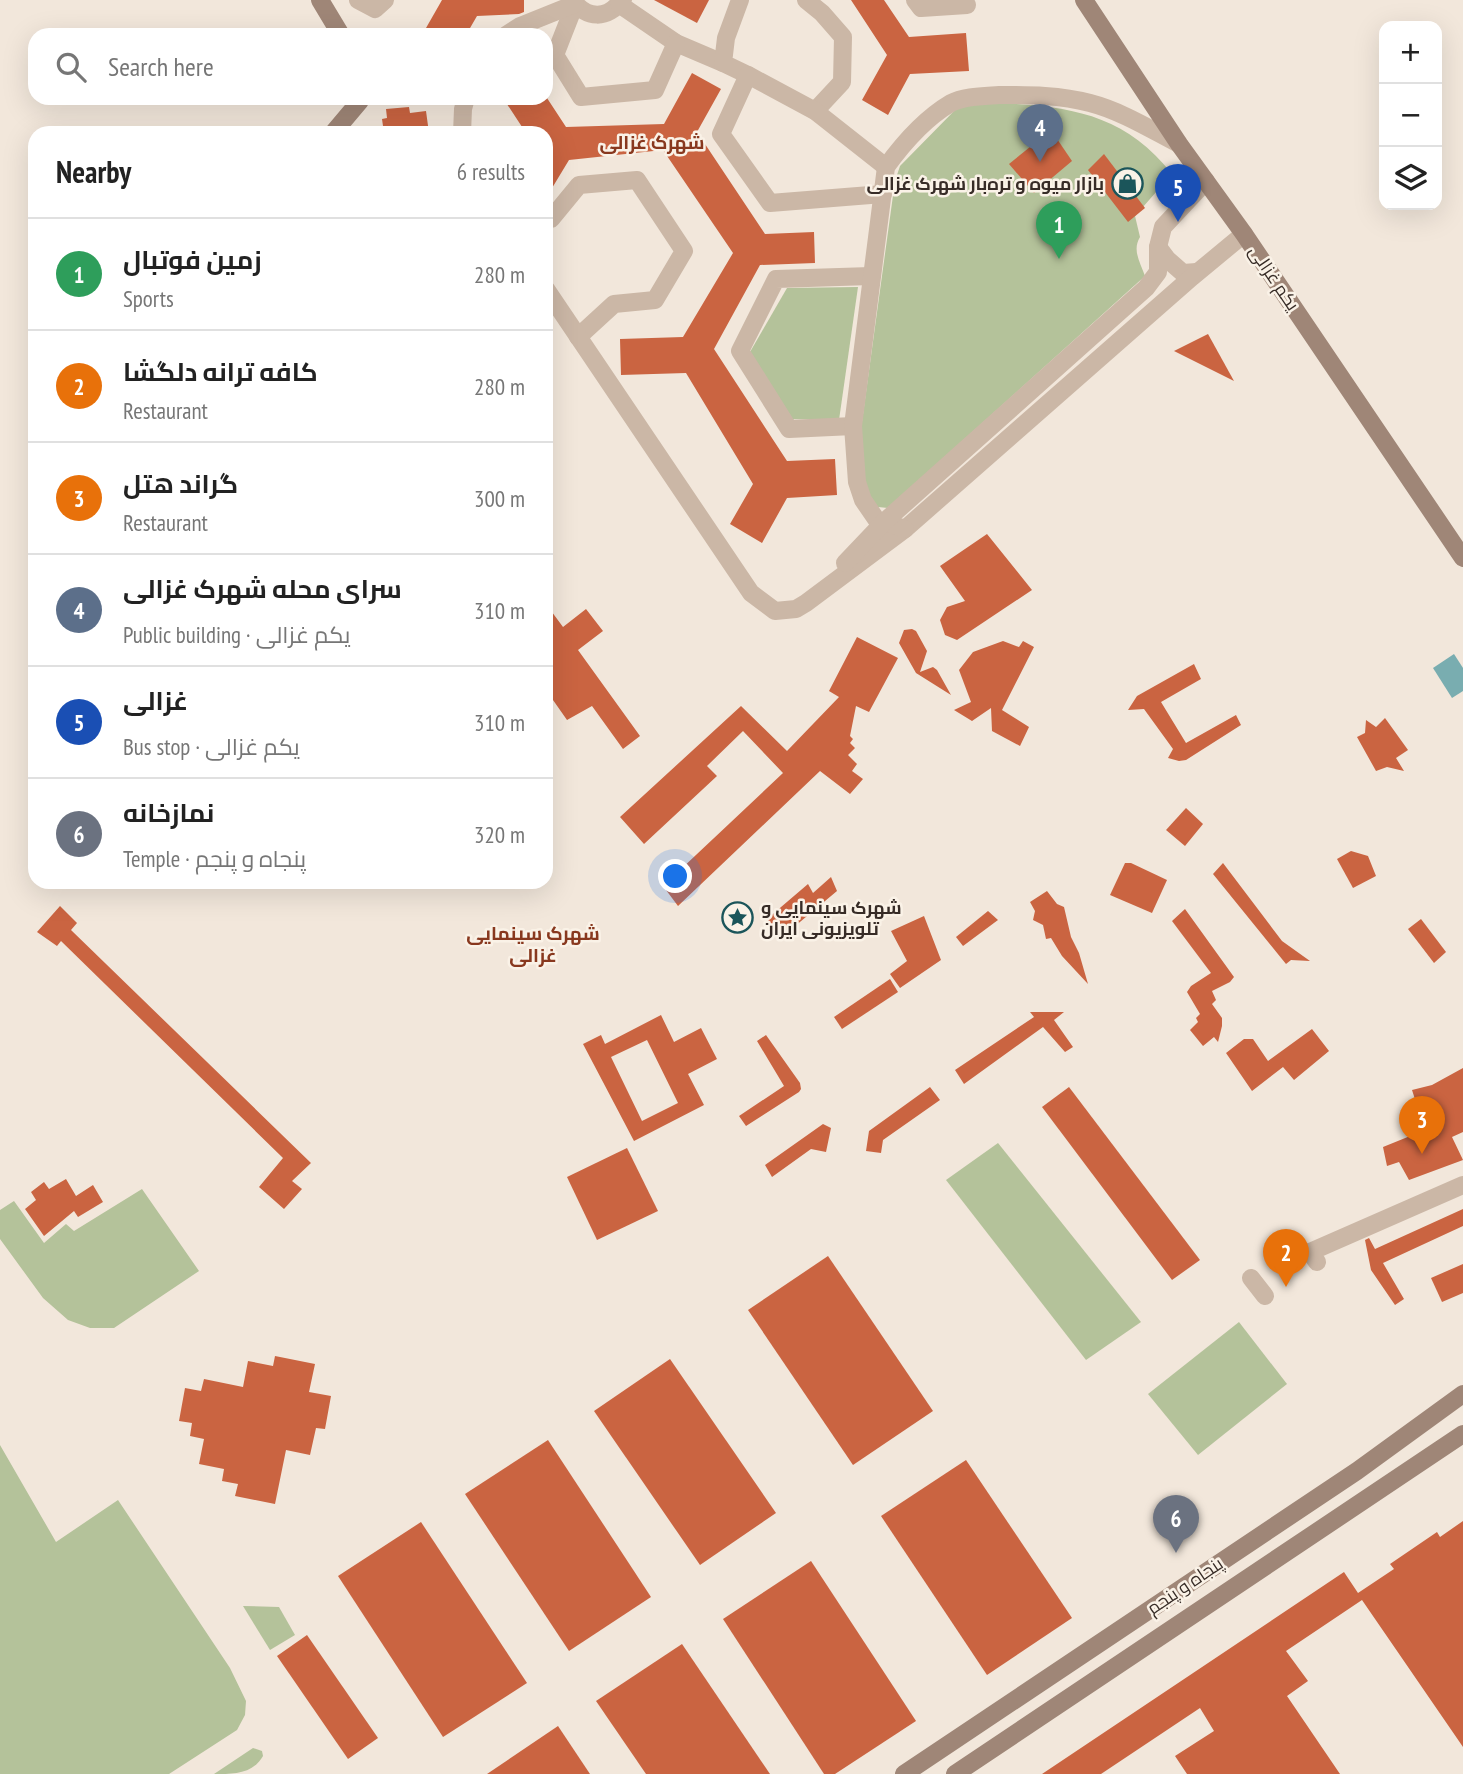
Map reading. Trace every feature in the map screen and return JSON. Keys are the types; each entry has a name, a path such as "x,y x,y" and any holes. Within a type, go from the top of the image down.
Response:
{"main road":[{"path":"320,0 337,28"},
{"name":"یکم غزالی","path":"1084,0 1179,144 1244,234 1463,558"},
{"path":"339,126 357,105"},
{"name":"پنجاه و پنجم","path":"904,1774 1357,1471 1463,1394"},
{"name":"پنجاه و پنجم","path":"955,1774 1463,1434"},
{"path":"1357,1471 1373,1494"}],"street":[{"path":"358,0 374,9 385,0"},
{"path":"723,63 726,38 740,0"},
{"path":"806,0 822,13 842,37 842,82 815,111"},
{"path":"915,0 921,8 967,5"},
{"path":"573,1 555,55 581,97 655,90 676,43"},
{"path":"573,1 589,14 597,15 613,10 621,1 676,43 748,75 815,111 886,167"},
{"path":"517,28 573,1"},
{"path":"748,75 721,134 770,203 883,194"},
{"path":"905,529 876,519 863,500 857,482 853,426 886,167 900,147 920,126 953,101 988,96 1053,96 1092,104 1132,120 1179,144"},
{"path":"462,126 464,105"},
{"path":"553,217 579,185 637,180 684,251 655,300 614,304 578,337"},
{"path":"806,603 884,522 1146,288 1158,272 1158,247 1163,227 1206,181"},
{"path":"553,300 751,593 775,611 796,609 806,603 905,529 1244,234"},
{"path":"1158,247 1183,273 1198,272"},
{"path":"853,426 789,429 740,351 776,279 871,276"},
{"path":"1094,334 1110,348"},
{"path":"1317,1262 1310,1252 1463,1185"},
{"path":"1251,1278 1265,1296"}],"green space":[{"path":"998,103 1049,107 1094,117 1135,138 1172,174 1135,216 1140,237 1137,251 1145,276 888,508 878,507 871,501 862,472 861,429 895,181 900,166 956,109 967,105"},
{"path":"858,287 839,420 790,419 750,352 787,288"},
{"path":"998,1143 1141,1322 1086,1360 946,1180"},
{"path":"142,1189 199,1271 114,1328 90,1328 68,1320 43,1298 0,1239 0,1210 14,1201 44,1243 66,1224 74,1231"},
{"path":"1239,1322 1287,1384 1198,1455 1148,1394"},
{"path":"0,1445 56,1542 118,1500 230,1668 246,1701 245,1715 237,1730 169,1774 0,1774"},
{"path":"243,1606 279,1607 295,1635 270,1650"},
{"path":"253,1748 262,1751 263,1756 248,1770 214,1774"}],"water":[{"path":"1454,654 1463,668 1463,691 1452,698 1433,668"}],"building":[{"path":"442,0 524,0 524,12 477,16 470,28 426,28"},
{"path":"654,0 709,0 697,23"},
{"path":"851,0 884,0 909,37 966,33 969,71 910,74 888,115 862,100 887,55"},
{"path":"692,73 721,89 697,132 765,234 814,232 815,263 760,265 714,349 787,461 835,459 837,495 787,498 762,543 730,524 753,484 686,373 621,375 620,339 683,337 733,253 663,150 569,160 553,186 553,126 521,126 508,105 552,105 566,127 664,124"},
{"path":"409,107 410,113 426,111 428,126 383,126 382,119 387,118 386,109"},
{"path":"1051,130 1072,161 1034,193 1009,164"},
{"path":"1104,154 1145,208 1128,222 1088,170"},
{"path":"1208,334 1234,381 1174,351"},
{"path":"987,534 1032,590 957,640 945,635 940,620 947,607 965,601 940,566"},
{"path":"586,609 603,631 578,650 640,736 623,749 592,706 567,720 553,700 553,613 563,627"},
{"path":"904,630 916,631 927,651 920,672 933,667 951,695 916,673 899,643"},
{"path":"857,637 898,658 869,712 856,706 850,736 853,739 850,743 855,748 848,755 857,764 852,771 863,779 850,794 820,771 678,906 663,886 783,773 743,731 707,766 717,776 644,844 620,817 741,706 787,751 839,697 829,691"},
{"path":"1003,641 1019,647 1023,641 1034,647 1002,710 1029,727 1020,746 992,731 991,708 972,721 954,710 971,702 959,670 973,652"},
{"path":"1194,664 1201,679 1161,702 1186,743 1236,715 1241,725 1186,760 1179,761 1168,758 1173,749 1144,709 1128,710 1137,696"},
{"path":"1385,718 1408,750 1396,758 1404,771 1387,767 1376,771 1357,737 1365,733 1366,720 1376,727"},
{"path":"1186,808 1203,824 1185,846 1166,830"},
{"path":"1351,851 1368,856 1376,876 1353,888 1337,859"},
{"path":"1125,863 1131,863 1167,880 1152,913 1110,895"},
{"path":"1223,863 1282,941 1310,961 1291,960 1286,964 1213,874"},
{"path":"831,877 837,891 782,937 767,919 808,884 813,893"},
{"path":"1047,891 1057,904 1064,907 1071,937 1088,984 1062,956 1051,938 1046,939 1043,925 1033,920 1035,911 1030,902"},
{"path":"60,906 77,923 71,930 311,1163 292,1181 302,1189 284,1209 259,1187 283,1158 61,941 57,946 37,932"},
{"path":"1185,909 1234,977 1212,991 1216,1000 1212,1004 1222,1018 1222,1026 1218,1042 1214,1037 1203,1046 1190,1030 1198,1022 1196,1018 1200,1014 1187,992 1191,986 1211,973 1172,921"},
{"path":"988,911 998,920 963,946 956,937"},
{"path":"924,916 941,960 900,988 890,974 907,961 891,931"},
{"path":"1421,919 1446,952 1434,963 1408,929"},
{"path":"890,979 898,992 842,1029 834,1017"},
{"path":"1030,1012 1064,1012 1054,1020 1073,1047 1065,1052 1043,1027 964,1084 955,1070 1034,1017"},
{"path":"661,1015 674,1042 701,1028 717,1059 688,1074 704,1105 634,1141 583,1044 601,1035 605,1044","holes":["647,1040 678,1103 642,1121 611,1057"]},
{"path":"1312,1029 1329,1051 1294,1080 1283,1067 1252,1091 1226,1053 1244,1039 1253,1039 1268,1061"},
{"path":"766,1035 800,1083 801,1089 746,1126 739,1116 784,1086 757,1041"},
{"path":"1463,1068 1463,1132 1452,1137 1463,1160 1409,1180 1399,1162 1387,1166 1383,1147 1425,1130 1412,1090 1432,1085"},
{"path":"930,1087 940,1100 883,1140 881,1153 866,1151 869,1131"},
{"path":"1069,1087 1200,1260 1172,1280 1042,1107"},
{"path":"823,1124 831,1128 826,1152 811,1149 772,1177 765,1165"},
{"path":"627,1148 658,1211 597,1240 567,1177"},
{"path":"66,1179 76,1196 93,1185 103,1202 78,1217 74,1211 44,1236 25,1209 36,1200 31,1192 44,1182 49,1189"},
{"path":"1463,1209 1463,1226 1383,1263 1404,1299 1395,1305 1371,1270 1365,1240 1369,1238 1375,1249"},
{"path":"828,1256 933,1411 853,1465 748,1310"},
{"path":"1463,1264 1463,1293 1442,1302 1431,1278"},
{"path":"275,1356 315,1364 309,1392 331,1396 325,1429 316,1428 310,1455 286,1450 275,1504 235,1496 238,1484 222,1481 224,1469 199,1464 204,1439 190,1436 192,1423 179,1421 185,1388 201,1391 204,1379 243,1387 248,1361 273,1366"},
{"path":"670,1359 776,1513 700,1565 594,1411"},
{"path":"548,1440 651,1597 569,1651 465,1494"},
{"path":"966,1460 1072,1618 987,1675 881,1516"},
{"path":"1463,1521 1463,1747 1362,1600 1286,1651 1308,1681 1287,1696 1340,1774 1187,1774 1175,1756 1214,1731 1200,1708 1101,1774 1042,1774 1344,1572 1358,1593 1394,1569 1390,1564 1437,1532 1440,1537"},
{"path":"421,1522 527,1683 443,1737 338,1576"},
{"path":"811,1561 916,1721 835,1774 824,1774 723,1619"},
{"path":"307,1635 378,1738 348,1759 277,1656"},
{"path":"682,1644 770,1774 646,1774 596,1701"},
{"path":"558,1726 590,1774 487,1774"}],"place":[{"name":"سرای محله شهرک غزالی","path":"1040,162"},
{"name":"بازار میوه و تره‌بار شهرک غزالی","path":"1127,184"},
{"name":"غزالی","path":"1178,222"},
{"name":"زمین فوتبال","path":"1059,259"},
{"name":"شهرک سینمایی و تلویزیونی ایران","path":"738,918"},
{"name":"گراند هتل","path":"1422,1154"},
{"name":"کافه ترانه دلگشا","path":"1286,1287"},
{"name":"نمازخانه","path":"1176,1553"}],"district":[{"name":"شهرک غزالی","path":"652,142"},
{"name":"شهرک سینمایی غزالی","path":"533,944"}]}
